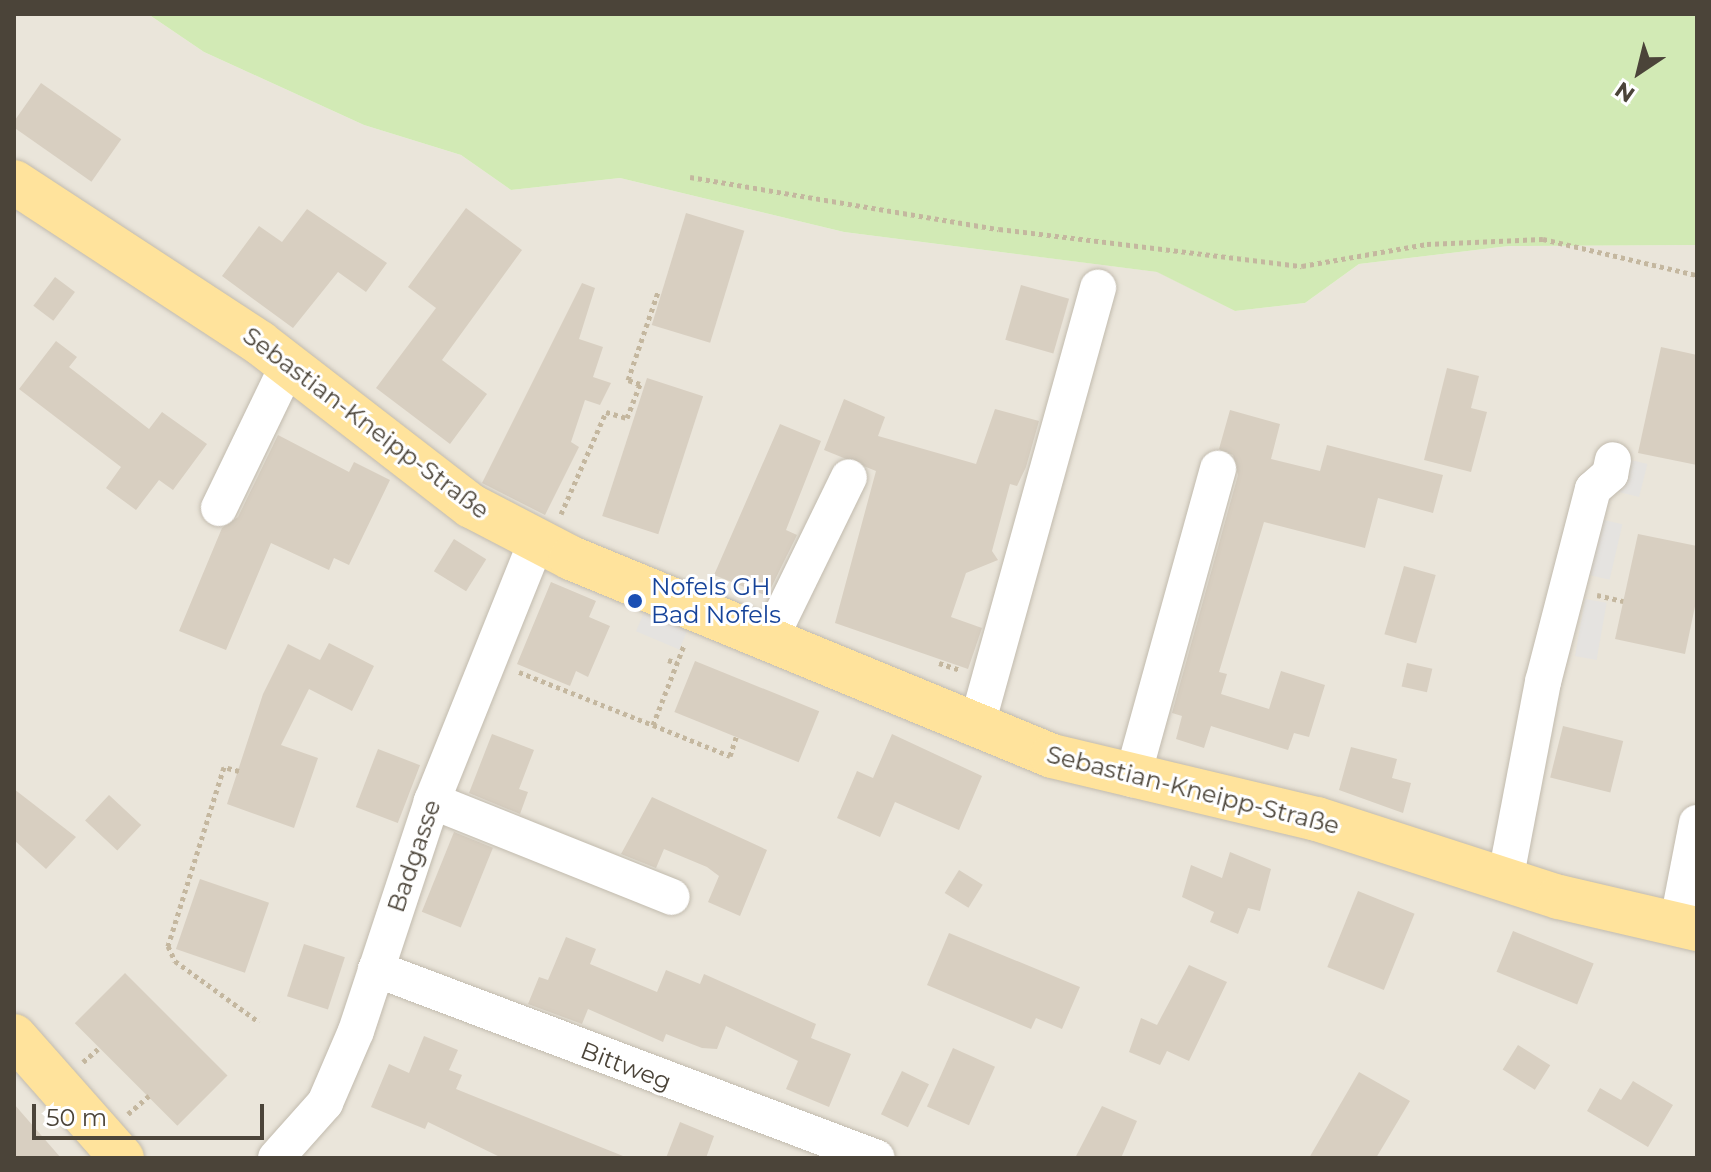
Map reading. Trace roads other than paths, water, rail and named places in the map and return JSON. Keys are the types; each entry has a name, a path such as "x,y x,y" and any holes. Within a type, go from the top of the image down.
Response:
{"main road":[{"name":"Sebastian-Kneipp-Straße","path":"14,182 288,365 471,506 545,536 769,641 976,728 1132,779 1317,819 1505,881 1687,927"},
{"path":"14,1036 122,1158"}],"street":[{"path":"976,728 1098,288"},
{"path":"219,508 288,365"},
{"path":"1505,881 1546,669 1593,489 1613,460"},
{"path":"1132,779 1218,469"},
{"path":"769,641 849,477"},
{"name":"Badgasse","path":"276,1158 325,1103 376,969 432,801 488,660 545,536"},
{"path":"432,801 672,897"},
{"path":"1687,927 1697,823"},
{"name":"Bittweg","path":"376,969 877,1158"}],"place":[{"name":"Nofels GH Bad Nofels","path":"635,601"}]}
